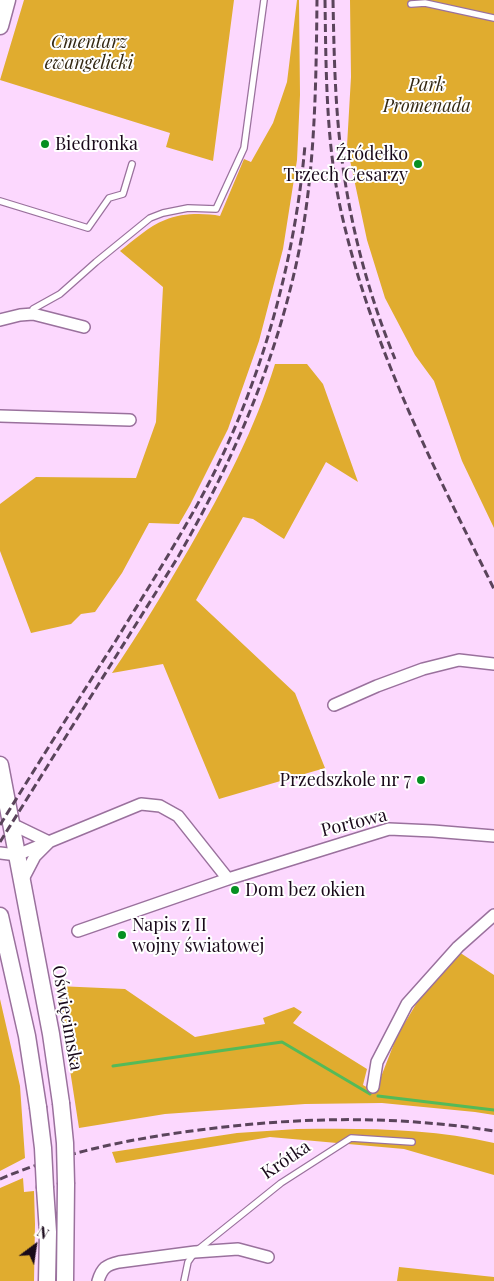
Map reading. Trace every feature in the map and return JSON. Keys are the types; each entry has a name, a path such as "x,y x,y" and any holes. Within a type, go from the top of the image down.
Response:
{"main road":[{"path":"0,26 7,0"},
{"name":"Oświęcimska","path":"0,765 51,1034 60,1103 65,1143 65,1281"},
{"path":"0,916 27,1036 38,1107 43,1148 48,1232 47,1281"}],"street":[{"path":"0,320 32,314 84,327"},
{"path":"0,416 130,420"},
{"path":"334,705 423,669 459,660 494,664"},
{"path":"0,853 17,855 141,804 160,806 178,816 228,879"},
{"path":"12,826 49,842"},
{"name":"Portowa","path":"78,931 228,879 388,829 494,836"},
{"path":"21,881 36,856 49,842"},
{"path":"373,1087 377,1062 408,1004 458,947 494,915"},
{"path":"99,1276 108,1265 119,1262 195,1252 238,1249 268,1257"}],"lane":[{"path":"32,314 34,309 60,294 150,218 188,208 216,209 244,148 264,0"},
{"path":"411,4 425,3 494,18"},
{"path":"0,202 88,228 109,198 123,194 132,164"},
{"name":"Krótka","path":"184,1281 188,1262 195,1252 281,1184 350,1138 412,1142"}],"green space":[{"name":"Cmentarz ewangelicki","path":"24,0 234,0 213,161 166,147 170,133 0,80"},
{"path":"297,0 299,0 300,95 297,160 283,249 259,341 228,429 179,524 149,523 122,573 95,612 81,614 71,624 31,633 0,551 0,504 36,477 136,478 156,422 163,287 120,251 147,230 171,218 192,214 220,216 244,159 251,162 273,123 287,82"},
{"name":"Park Promenada","path":"350,0 494,0 494,528 462,461 434,381 415,355 385,298 367,240 347,146 351,77"},
{"path":"275,364 307,364 323,384 358,482 326,462 284,539 253,519 243,517 196,600 295,693 325,768 219,799 163,664 112,673 162,595 215,503 238,458 258,412"},
{"path":"458,953 494,975 494,1115 382,1103 305,1104 165,1114 79,1128 57,986 125,989 195,1037 265,1024 263,1018 294,1007 302,1012 293,1023 367,1069 363,1085 375,1092 397,1036 422,994"},
{"path":"0,999 20,1086 25,1158 0,1171"},
{"path":"297,1129 396,1130 445,1134 494,1143 494,1175 404,1149 270,1137 116,1163 112,1152 237,1133"},
{"path":"23,1178 24,1192 34,1191 34,1281 0,1281 0,1188"},
{"path":"399,1267 494,1277 494,1281 397,1281"}],"waterway":[{"path":"113,1066 282,1042 370,1094"},
{"path":"378,1096 494,1110"}],"railway":[{"path":"0,842 197,524 246,422 260,387 293,278 306,210 315,105 317,0"},
{"path":"325,0 328,106 332,159 341,211 354,261 369,310 406,404 494,589"},
{"path":"333,0 336,100 350,211 369,287 395,359"},
{"path":"0,825 164,561 200,500 230,440 261,358 285,274 300,188 305,145"},
{"path":"0,1179 48,1161 123,1142 273,1122 383,1120 419,1122 494,1131"}],"place":[{"name":"Biedronka","path":"45,144"},
{"name":"Źródełko Trzech Cesarzy","path":"418,164"},
{"name":"Przedszkole nr 7","path":"421,780"},
{"name":"Dom bez okien","path":"235,890"},
{"name":"Napis z II wojny światowej","path":"122,935"}]}
